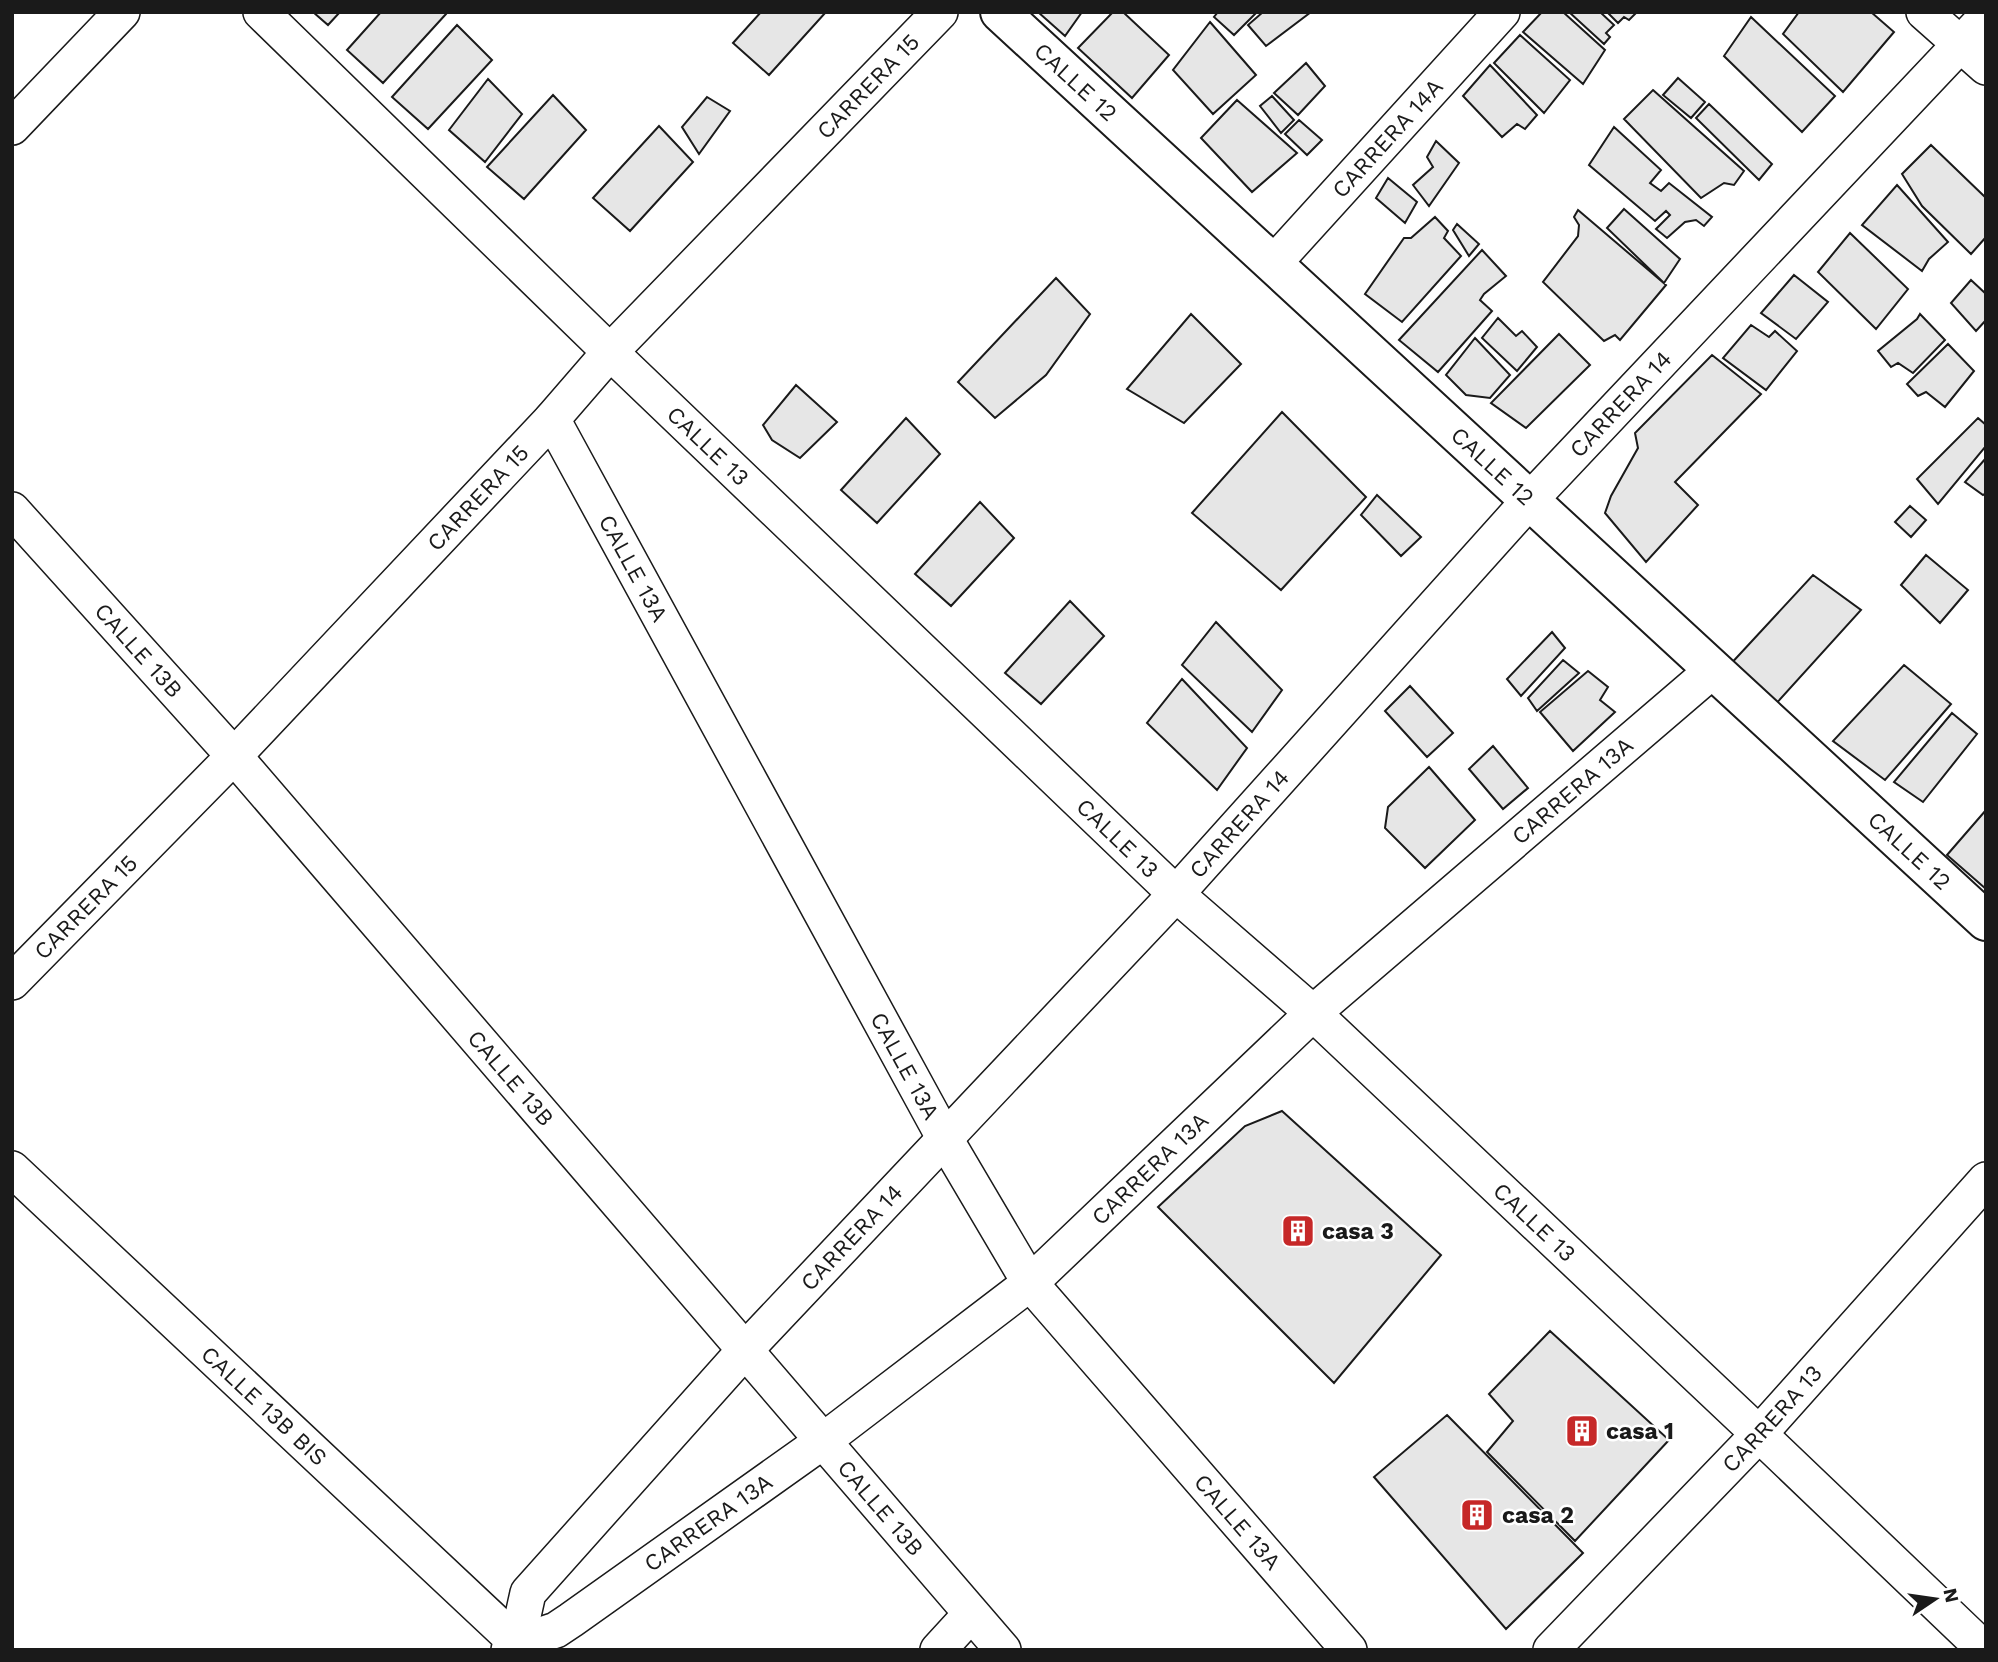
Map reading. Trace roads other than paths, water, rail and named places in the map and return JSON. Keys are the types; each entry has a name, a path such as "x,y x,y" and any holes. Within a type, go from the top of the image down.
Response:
{"street":[{"path":"12,127 122,12"},
{"name":"CALLE 13","path":"261,12 610,352 1176,894 1313,1013 1985,1650"},
{"name":"CARRERA 15","path":"12,982 234,755 552,419 610,352 940,12"},
{"name":"CALLE 12","path":"1000,12 1986,921"},
{"name":"CARRERA 14A","path":"1273,264 1502,12"},
{"path":"1924,12 1986,67"},
{"name":"CARRERA 14","path":"513,1646 528,1594 746,1349 1176,894 1530,501 1986,17"},
{"name":"CALLE 13A","path":"552,419 945,1139 1030,1283 1349,1650"},
{"name":"CALLE 13B","path":"12,510 234,755 1003,1650"},
{"name":"CARRERA 13A","path":"513,1646 556,1630 823,1441 1030,1283 1313,1013 1713,670"},
{"name":"CALLE 13B BIS","path":"12,1169 513,1646"},
{"name":"CARRERA 13","path":"1551,1650 1759,1434 1986,1180"},
{"path":"938,1650 971,1614"}],"place":[{"name":"casa 3","path":"1298,1231"},
{"name":"casa 1","path":"1582,1431"},
{"name":"casa 2","path":"1477,1515"}]}
